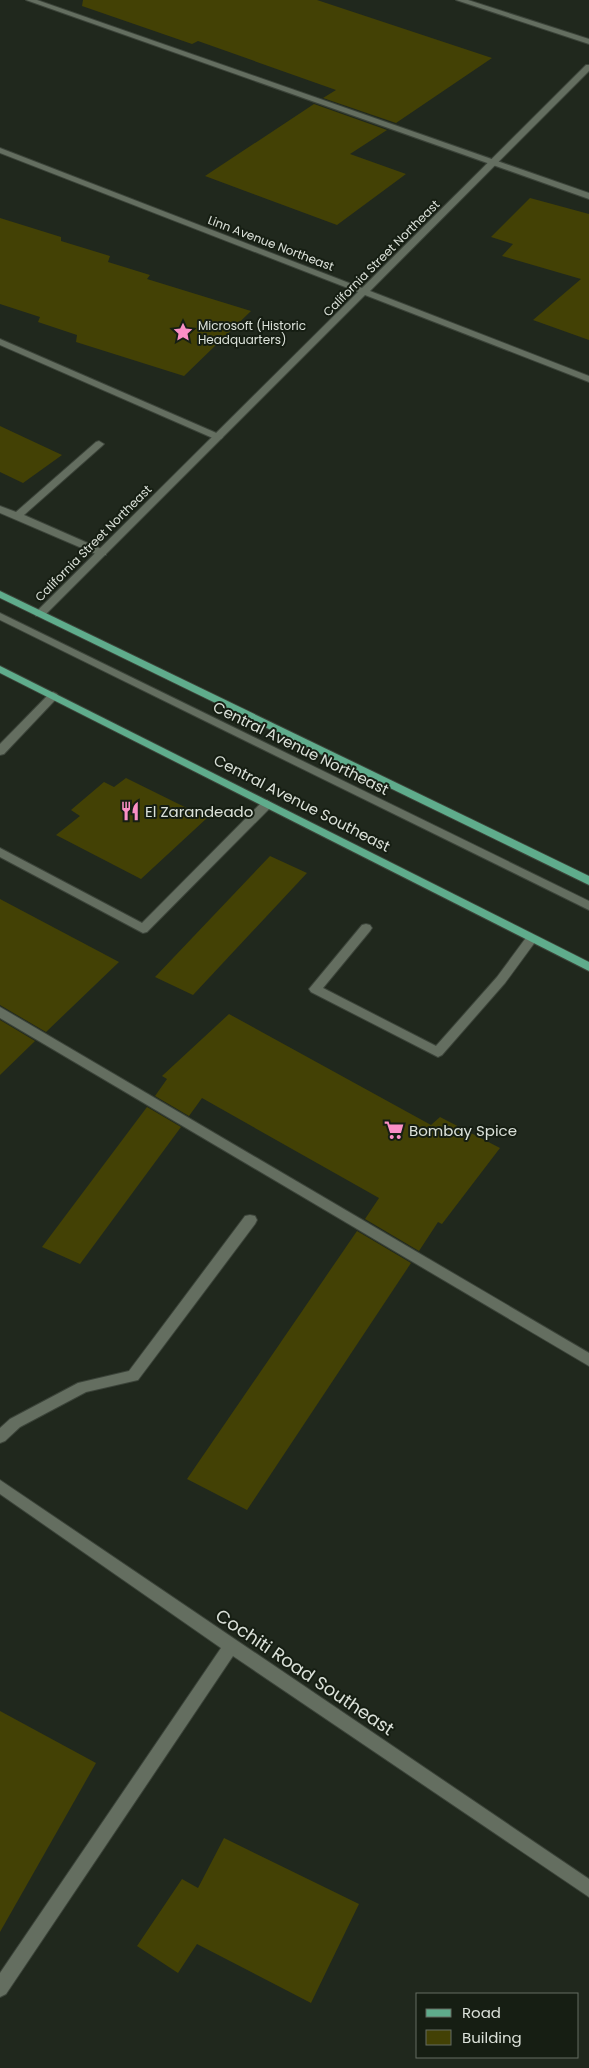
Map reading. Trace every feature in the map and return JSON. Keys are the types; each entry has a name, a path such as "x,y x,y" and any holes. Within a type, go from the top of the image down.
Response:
{"main road":[{"name":"Central Avenue Northeast","path":"0,594 589,881"},
{"name":"Central Avenue Southeast","path":"0,669 589,967"}],"street":[{"path":"30,0 589,196"},
{"path":"460,0 589,42"},
{"name":"California Street Northeast","path":"40,614 589,67"},
{"name":"Linn Avenue Northeast","path":"0,150 589,380"},
{"path":"0,342 218,437"},
{"path":"17,516 99,444"},
{"path":"0,509 102,553"},
{"name":"Central Avenue Northeast","path":"0,616 589,906"},
{"path":"0,751 53,696"},
{"path":"0,852 143,929 267,804"},
{"path":"366,928 315,989 438,1052 501,980 532,938"},
{"path":"0,1012 589,1360"},
{"path":"0,1437 15,1423 83,1388 133,1376 250,1220"},
{"name":"Cochiti Road Southeast","path":"0,1486 231,1646 589,1889"},
{"path":"0,1988 231,1646"}],"building":[{"path":"83,0 317,0 492,58 396,123 323,98 336,90 198,41 192,44 82,6"},
{"path":"314,104 387,130 350,154 406,174 337,225 205,176"},
{"path":"530,198 589,214 589,340 533,320 581,279 502,256 513,244 491,237"},
{"path":"0,218 61,237 61,241 110,256 108,262 150,275 147,279 251,311 184,376 76,342 77,335 38,322 40,317 0,304"},
{"path":"0,426 62,455 23,483 0,472"},
{"path":"126,778 207,818 141,879 56,835 80,816 71,810 104,782 114,787"},
{"path":"270,856 307,873 193,995 155,977"},
{"path":"0,899 119,962 46,1032 0,1005"},
{"path":"229,1014 431,1125 440,1117 500,1148 442,1224 438,1222 419,1251 365,1219 379,1198 202,1098 189,1116 155,1096 167,1079 162,1076"},
{"path":"0,1020 35,1041 0,1075"},
{"path":"147,1107 181,1127 80,1264 42,1247"},
{"path":"357,1231 411,1263 247,1510 187,1479"},
{"path":"0,1711 96,1763 0,1932"},
{"path":"224,1838 359,1904 311,2003 197,1944 178,1973 137,1946 182,1879 198,1888"}],"place":[{"name":"Microsoft (Historic Headquarters)","path":"183,332"},
{"name":"El Zarandeado","path":"130,811"},
{"name":"Bombay Spice","path":"394,1130"}]}
